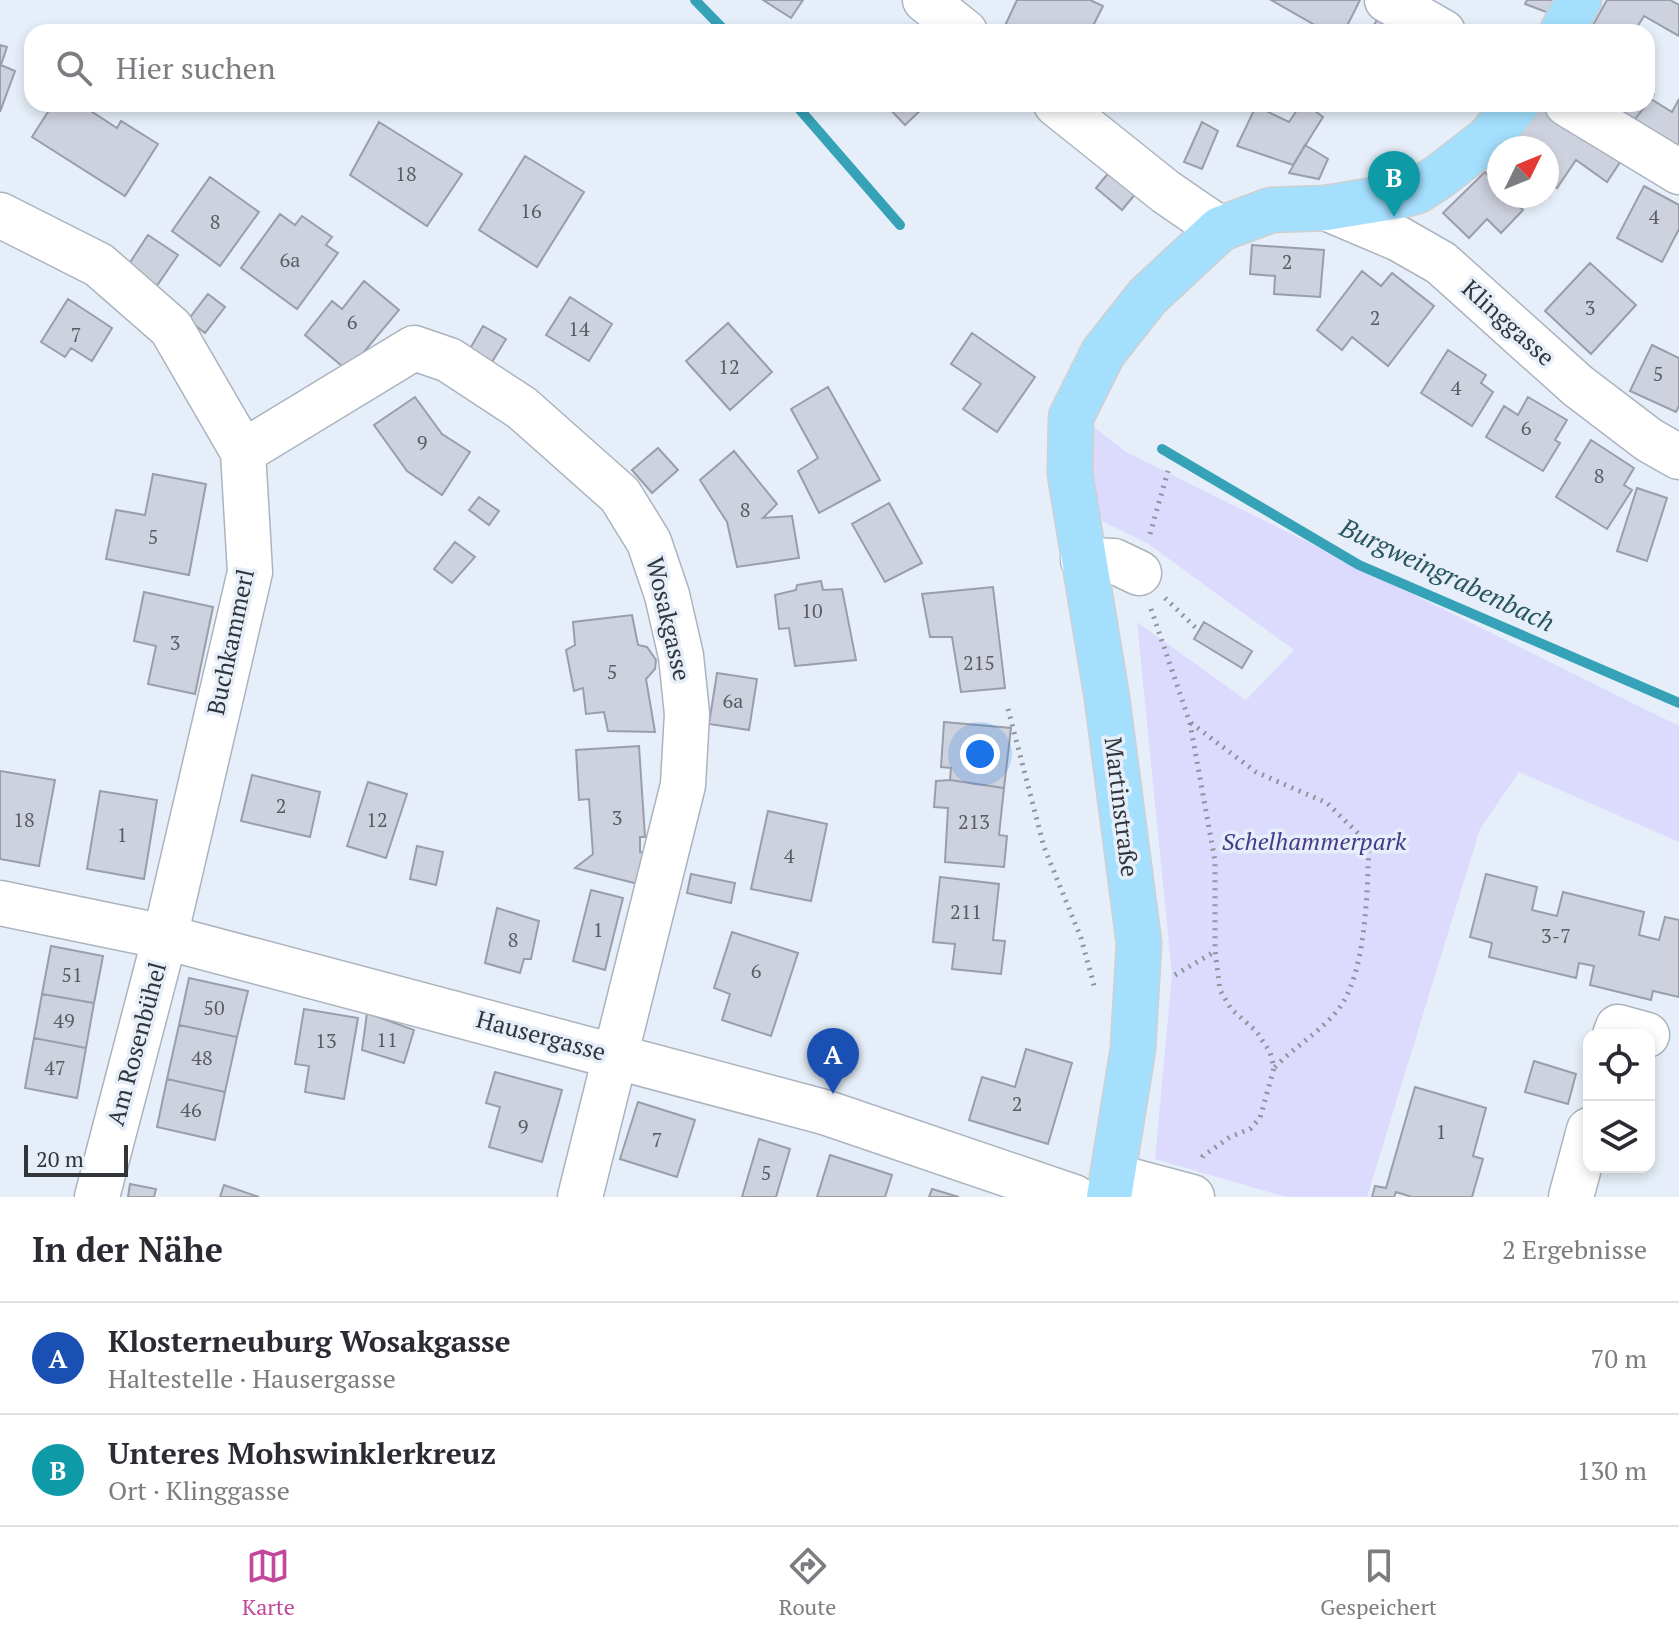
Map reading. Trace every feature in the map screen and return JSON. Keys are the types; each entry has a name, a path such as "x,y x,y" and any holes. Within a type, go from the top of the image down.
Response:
{"main road":[{"path":"1566,24 1579,0"},
{"path":"1220,229 1271,210 1326,208 1417,191 1489,138 1510,112"},
{"name":"Martinstraße","path":"1111,1186 1133,1049 1139,943 1107,698 1070,474 1071,417 1103,353 1147,297 1220,229"}],"street":[{"path":"925,0 955,24"},
{"path":"1387,0 1429,24"},
{"path":"1066,112 1166,192 1220,229"},
{"path":"1580,112 1679,172"},
{"name":"Klinggasse","path":"1326,208 1399,239 1441,263 1578,386 1649,440 1679,457"},
{"name":"Buchkammerl","path":"0,215 99,265 171,328 243,452 250,572 165,937"},
{"name":"Wosakgasse","path":"243,452 414,348 449,360 522,408 620,495 649,542 667,595 681,656 687,714 683,785 616,1056"},
{"path":"1083,560 1143,558"},
{"name":"Hausergasse","path":"0,903 165,937 824,1112 1074,1197"},
{"name":"Am Rosenbühel","path":"97,1197 165,937"},
{"path":"1655,1037 1679,1044"},
{"path":"580,1197 616,1056"},
{"path":"1571,1197 1583,1152"},
{"path":"1111,1186 1190,1196"}],"path":[{"path":"1168,471 1143,558 1190,723 1215,861 1215,951 1220,990 1231,1009 1256,1031 1270,1052 1274,1068"},
{"path":"1008,709 1044,847 1081,938 1096,994"},
{"path":"1190,723 1256,772 1327,803 1369,844 1359,958 1352,986 1321,1029 1274,1068 1260,1118 1250,1129 1230,1137 1203,1156 1190,1196"}],"green space":[{"name":"Schelhammerpark","path":"1089,423 1126,452 1679,726 1679,842 1519,772 1480,829 1367,1197 1286,1197 1155,1159 1172,975 1137,622 1246,700 1294,650 1147,543 1102,521 1086,481"}],"building":[{"path":"763,0 803,0 791,18"},
{"path":"1017,0 1090,0 1103,6 1094,24 1006,24"},
{"path":"1271,0 1360,0 1348,24 1313,24"},
{"path":"1527,0 1564,0 1557,16 1525,4"},
{"path":"1607,0 1670,0 1679,5 1679,36 1644,16 1639,24 1594,24"},
{"path":"1385,6 1404,24 1375,24"},
{"path":"0,45 7,47 1,65 15,71 0,112"},
{"path":"1679,99 1679,154 1627,129 1641,112 1655,112 1655,101 1672,112"},
{"path":"48,112 92,112 117,128 121,121 158,144 125,196 32,137"},
{"path":"893,112 919,112 905,125"},
{"path":"1253,112 1268,112 1289,122 1296,112 1316,112 1323,117 1293,165 1237,146"},
{"path":"1533,112 1562,112 1628,150 1607,182 1576,160 1559,185 1559,136 1508,136"},
{"path":"1606,112 1641,112 1627,129"},
{"path":"379,122 462,174 427,226 350,175"},
{"path":"1202,122 1218,131 1202,169 1184,162"},
{"path":"1305,145 1328,159 1319,179 1289,173"},
{"path":"525,156 584,192 537,267 479,230"},
{"path":"1111,170 1137,192 1122,210 1096,188"},
{"path":"1485,172 1487,208 1523,210 1501,233 1487,219 1469,238 1443,213"},
{"path":"210,177 259,212 220,266 172,231"},
{"path":"1644,186 1679,205 1679,229 1662,262 1617,238"},
{"path":"280,214 295,225 302,216 332,237 326,245 338,253 297,309 241,268"},
{"path":"148,235 178,255 156,287 127,267"},
{"path":"1252,245 1324,250 1320,297 1274,294 1275,276 1250,274"},
{"path":"1590,263 1636,305 1591,354 1545,311"},
{"path":"1362,271 1381,286 1392,273 1434,306 1388,366 1352,337 1342,350 1317,330"},
{"path":"364,281 399,310 348,371 305,335 332,301 342,309"},
{"path":"208,294 225,307 205,333 188,320"},
{"path":"570,297 612,324 589,361 546,335"},
{"path":"68,299 112,328 92,361 71,348 65,357 41,342"},
{"path":"728,323 772,372 730,410 686,361"},
{"path":"483,326 506,339 489,367 467,354"},
{"path":"972,333 1035,377 997,432 963,409 981,384 951,364"},
{"path":"1652,345 1679,358 1679,406 1676,412 1630,391"},
{"path":"1448,350 1486,375 1481,383 1493,392 1472,426 1421,393"},
{"path":"828,387 880,480 819,513 798,471 818,458 791,409"},
{"path":"415,397 442,434 470,452 442,495 407,471 374,425"},
{"path":"1528,397 1567,420 1555,440 1560,443 1543,471 1486,437 1504,406 1518,415"},
{"path":"1591,440 1634,468 1624,485 1632,490 1607,529 1556,497"},
{"path":"658,448 678,470 652,493 632,470"},
{"path":"734,451 777,504 763,518 792,516 799,558 737,567 727,522 700,480"},
{"path":"153,474 206,484 189,575 106,559 116,510 145,515"},
{"path":"1637,488 1667,498 1647,561 1617,551"},
{"path":"479,497 499,511 489,525 469,510"},
{"path":"889,503 922,563 885,582 852,524"},
{"path":"455,542 475,557 452,583 434,569"},
{"path":"821,581 823,590 842,589 856,660 795,666 789,628 779,629 775,595 796,590 797,585"},
{"path":"993,587 1005,688 961,692 952,637 930,637 922,594"},
{"path":"144,592 213,607 195,694 148,684 156,646 134,641"},
{"path":"632,615 638,645 647,647 656,660 655,669 646,679 655,732 608,731 604,712 586,714 583,688 574,691 566,650 575,645 573,622"},
{"path":"1204,622 1252,651 1242,668 1194,639"},
{"path":"717,673 757,679 749,730 709,724"},
{"path":"944,722 1011,728 1004,788 950,780 951,768 941,767"},
{"path":"639,746 645,837 640,837 640,852 650,854 642,885 575,868 593,854 589,799 579,800 576,750"},
{"path":"0,771 55,780 39,866 0,859"},
{"path":"252,775 320,792 310,837 241,821"},
{"path":"950,780 1004,788 999,835 1007,836 1004,867 945,862 948,808 934,807 936,781"},
{"path":"368,782 407,794 386,858 347,846"},
{"path":"100,791 157,800 144,879 87,869"},
{"path":"768,811 827,824 811,901 751,889"},
{"path":"417,846 443,852 436,885 410,879"},
{"path":"691,874 735,883 731,903 687,893"},
{"path":"1486,874 1537,887 1532,910 1557,916 1563,892 1644,912 1639,935 1659,940 1665,917 1679,920 1679,997 1653,991 1651,1000 1590,985 1594,966 1579,963 1576,978 1489,957 1492,943 1470,937"},
{"path":"940,877 999,884 993,940 1005,941 1001,974 952,969 955,944 933,942"},
{"path":"591,890 623,898 605,970 573,961"},
{"path":"497,908 539,921 531,959 524,959 520,973 485,963"},
{"path":"732,932 798,953 771,1036 722,1020 730,994 714,988"},
{"path":"51,946 103,956 94,1003 42,994"},
{"path":"189,978 248,991 237,1037 179,1025"},
{"path":"42,994 94,1003 86,1048 34,1038"},
{"path":"304,1009 358,1018 344,1099 305,1092 309,1066 295,1064"},
{"path":"367,1013 414,1030 404,1063 362,1050"},
{"path":"179,1025 237,1037 225,1092 167,1079"},
{"path":"34,1038 86,1048 77,1098 25,1088"},
{"path":"1026,1049 1072,1063 1048,1144 969,1120 982,1077 1015,1087"},
{"path":"1534,1061 1576,1074 1568,1104 1525,1092"},
{"path":"495,1072 562,1090 542,1162 489,1147 500,1107 486,1103"},
{"path":"167,1079 225,1092 215,1140 157,1127"},
{"path":"1415,1087 1486,1108 1473,1156 1483,1159 1472,1197 1412,1197 1396,1192 1394,1197 1372,1197 1375,1186 1386,1188"},
{"path":"638,1102 695,1120 677,1177 620,1159"},
{"path":"759,1139 790,1149 776,1197 742,1197"},
{"path":"830,1155 892,1175 885,1197 817,1197"},
{"path":"130,1184 156,1189 154,1197 128,1197"},
{"path":"224,1185 259,1197 220,1197"},
{"path":"932,1189 959,1197 929,1197"}],"waterway":[{"name":"Burgweingrabenbach","path":"695,0 718,24"},
{"name":"Burgweingrabenbach","path":"802,112 900,225"},
{"name":"Burgweingrabenbach","path":"1162,449 1359,565 1679,703"}],"place":[{"name":"Unteres Mohswinklerkreuz","path":"1394,217"},
{"name":"Klosterneuburg Wosakgasse","path":"833,1094"}]}
